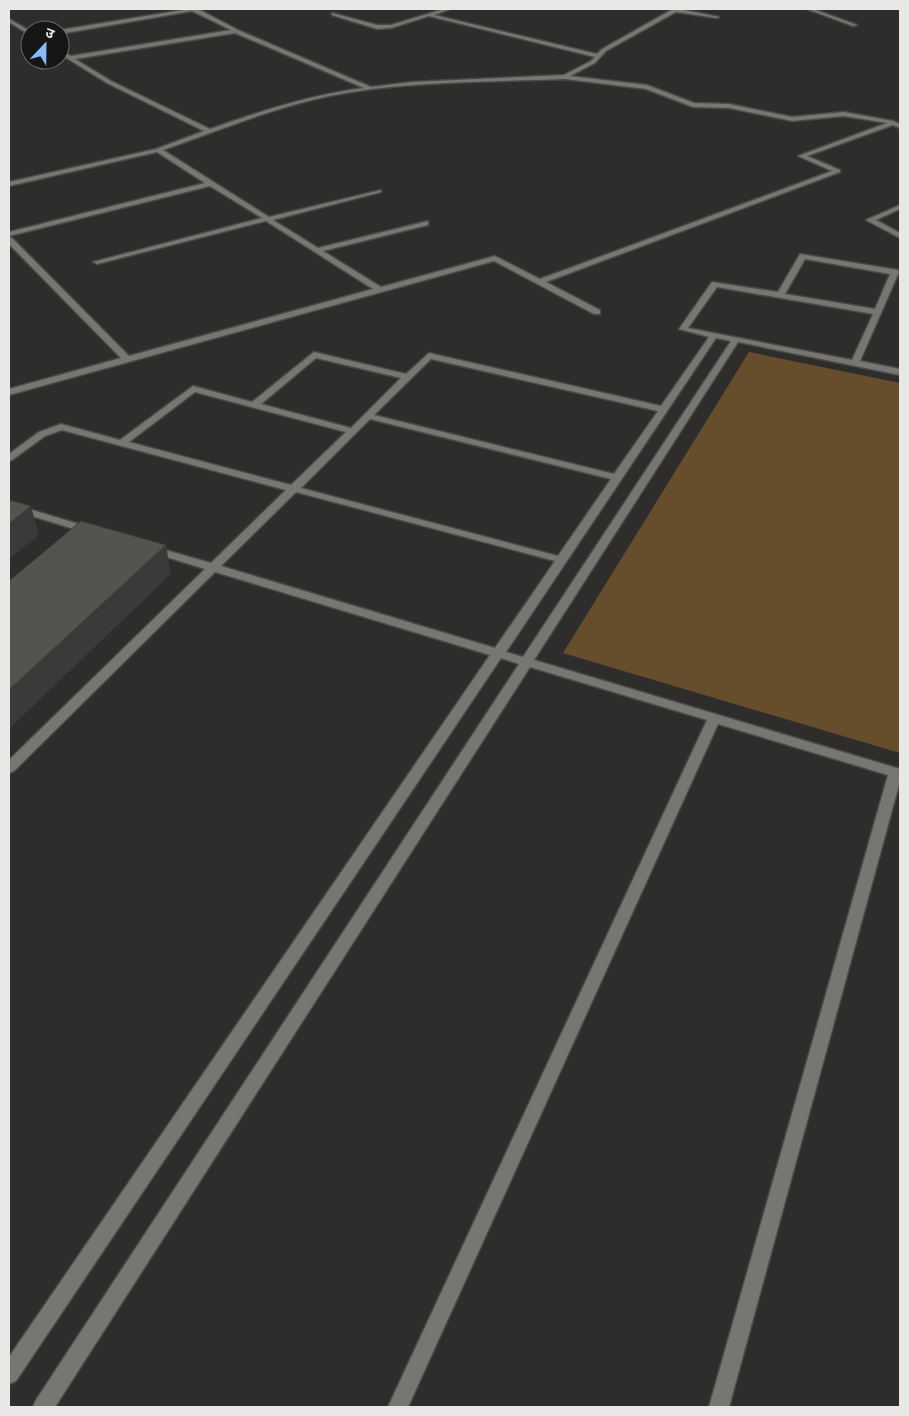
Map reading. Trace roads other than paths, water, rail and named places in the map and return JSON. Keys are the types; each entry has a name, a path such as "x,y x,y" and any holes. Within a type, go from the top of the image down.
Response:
{"street":[{"path":"156,9 166,13"},
{"path":"192,9 236,31 368,88"},
{"path":"70,30 196,9"},
{"path":"334,14 377,27 391,26 448,9"},
{"path":"566,77 594,62 604,50 676,9 717,17"},
{"path":"809,9 855,25"},
{"path":"430,15 598,56"},
{"path":"9,20 20,27"},
{"path":"70,58 236,31"},
{"path":"70,58 109,82 210,132"},
{"path":"9,184 158,150 210,132 233,121 275,108 330,94 368,88 566,77 647,87 693,105 729,106 792,119 844,114 898,123"},
{"path":"541,281 838,171 800,156 898,123"},
{"path":"158,150 380,290"},
{"path":"9,234 212,184"},
{"path":"97,262 379,190"},
{"path":"900,207 870,220 900,236"},
{"path":"317,250 425,223"},
{"path":"9,240 127,359"},
{"path":"780,295 804,256 895,272 855,363"},
{"path":"9,392 495,258 597,312"},
{"path":"878,312 715,284 683,328 900,372"},
{"path":"9,1374 714,335"},
{"path":"43,1407 736,339"},
{"path":"254,405 314,355 408,377"},
{"path":"9,768 429,356 664,409"},
{"path":"122,443 193,389 353,431"},
{"path":"368,416 617,478"},
{"path":"9,458 42,434 61,427 562,560"},
{"path":"9,506 78,531 101,534"},
{"path":"139,545 898,773 719,1407"},
{"path":"398,1407 714,718"}]}
